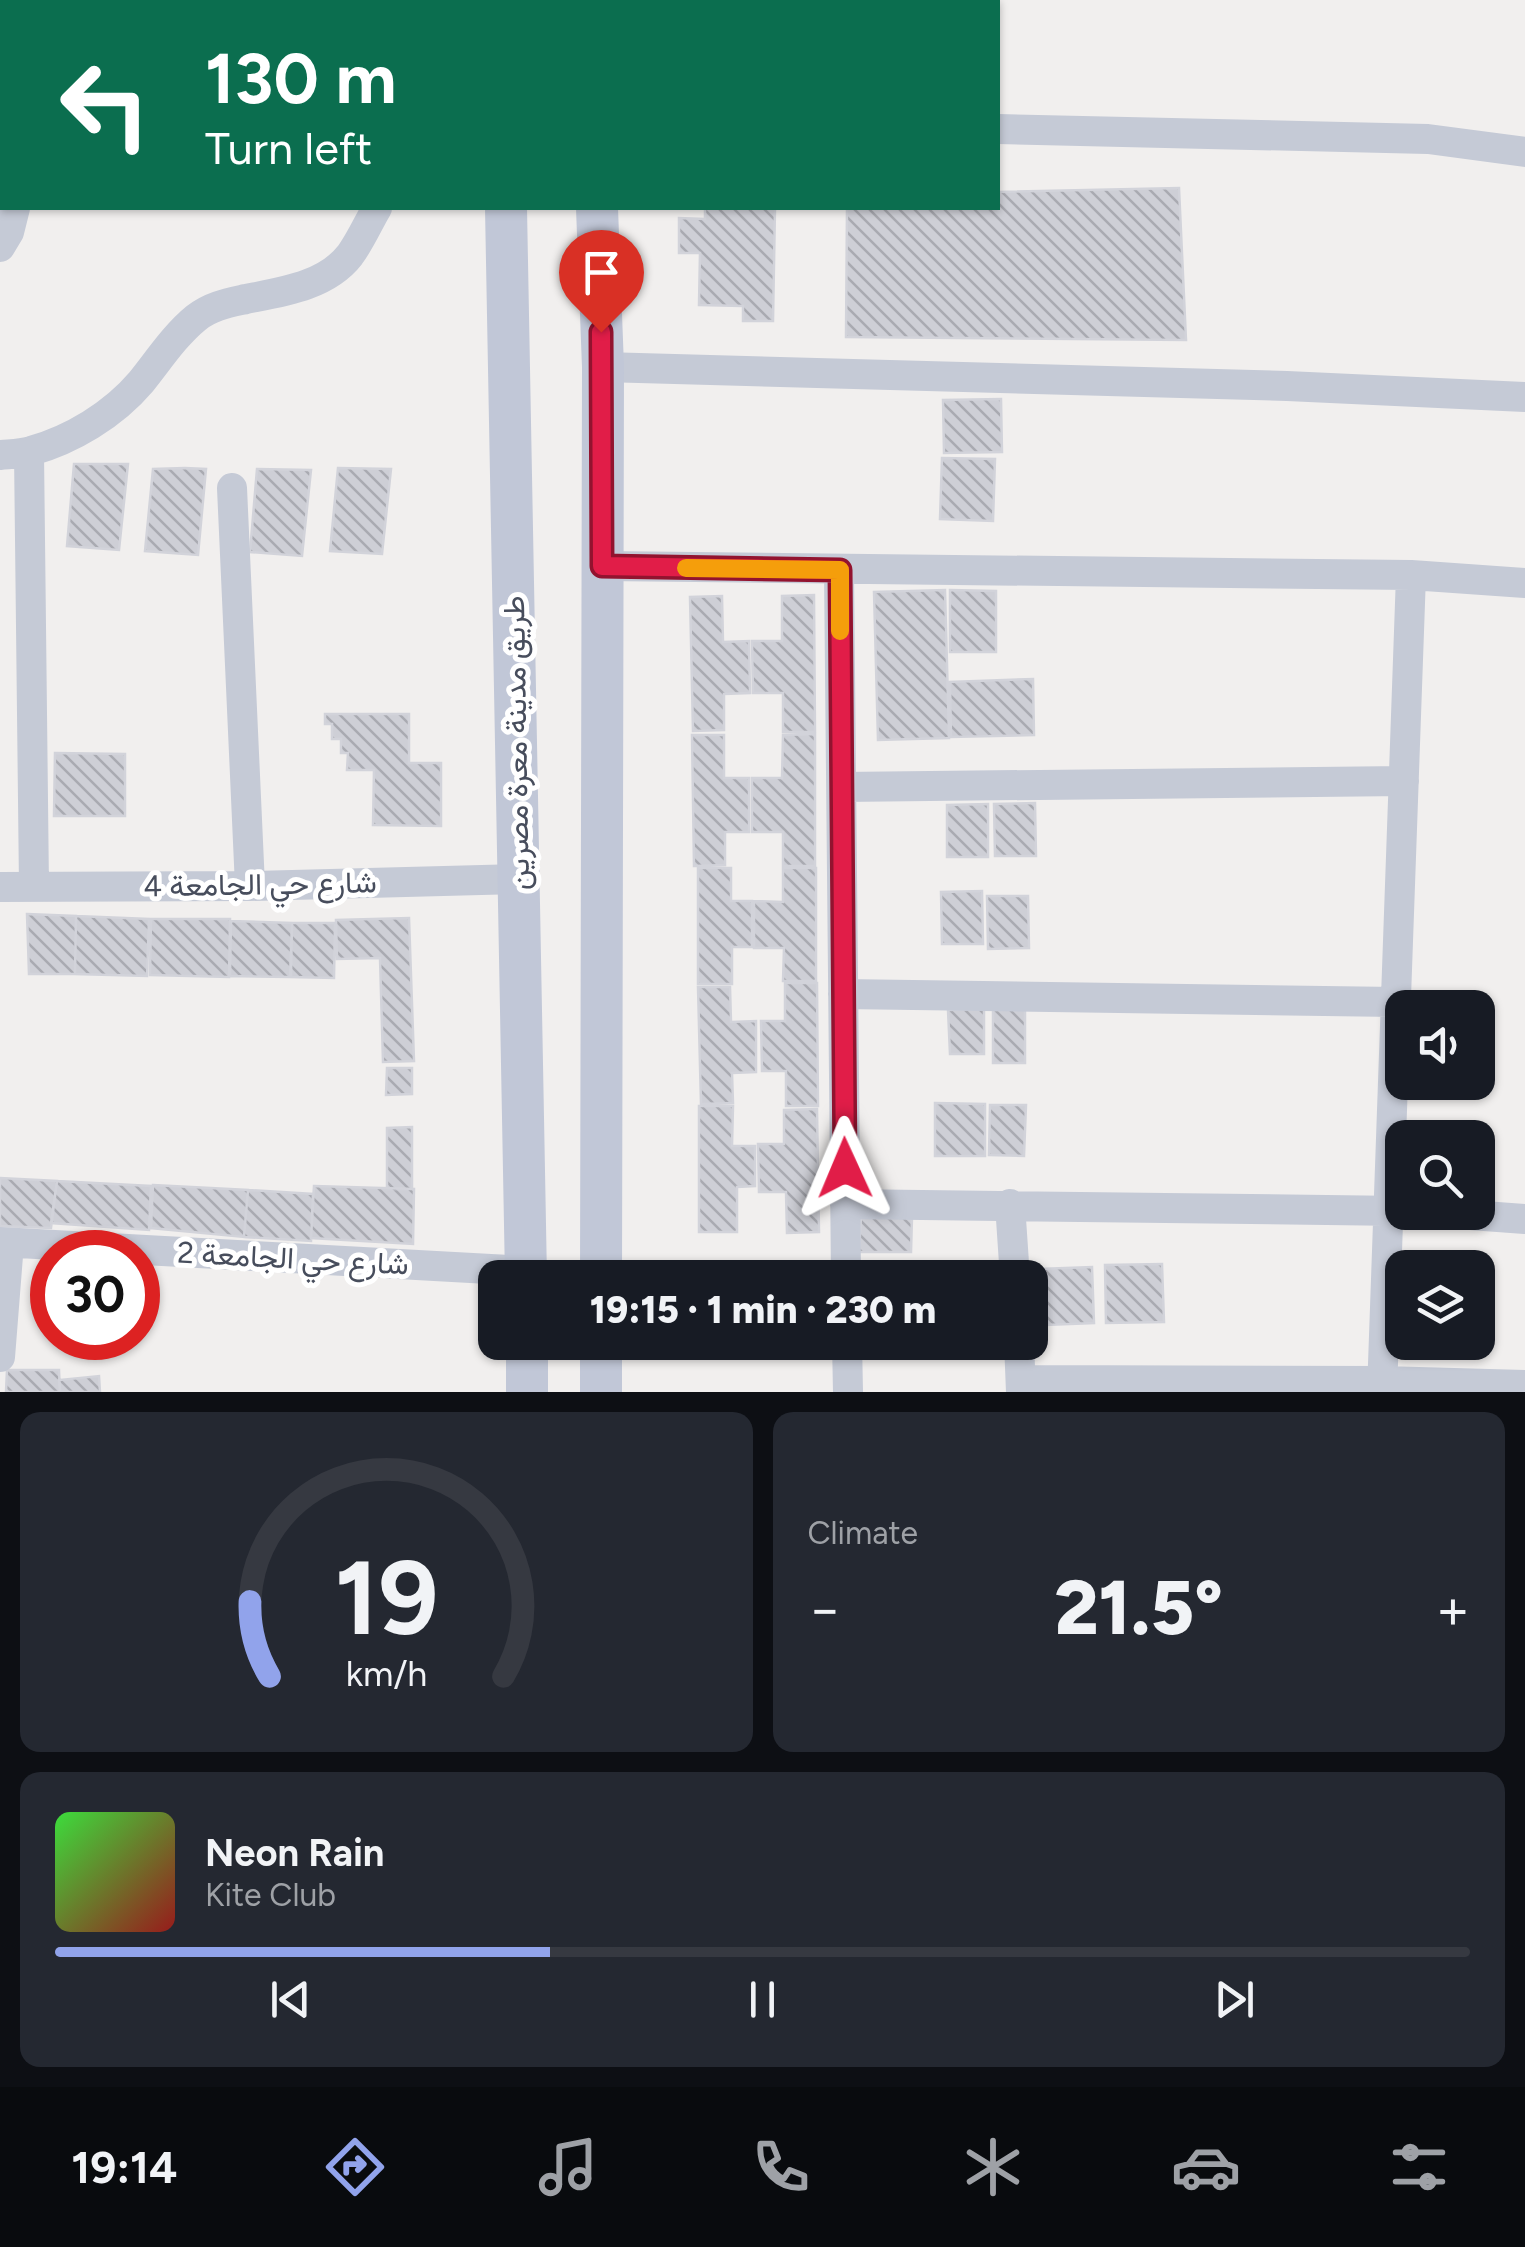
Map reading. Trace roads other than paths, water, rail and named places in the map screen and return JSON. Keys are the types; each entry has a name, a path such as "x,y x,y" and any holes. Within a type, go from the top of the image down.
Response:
{"main road":[{"name":"طريق مدينة معرة مصرين","path":"506,210 526,1260"},
{"path":"597,210 603,367 601,1260"},
{"path":"527,1360 527,1392"},
{"path":"601,1360 601,1392"}],"street":[{"path":"1000,129 1428,139 1525,152"},
{"path":"0,247 14,210"},
{"path":"34,887 14,454 69,436 116,406 184,330 211,308 318,281 348,258 376,210"},
{"path":"603,367 1287,386 1525,397"},
{"path":"232,488 250,886"},
{"path":"602,566 1411,575 1525,583"},
{"path":"840,570 846,1260"},
{"path":"1396,990 1411,575"},
{"path":"842,787 1404,781"},
{"name":"شارع حي الجامعة 4","path":"0,887 250,886 519,878"},
{"path":"844,994 1385,1002"},
{"path":"846,1204 1385,1210"},
{"path":"1010,1204 1014,1260"},
{"path":"1495,1216 1525,1218"},
{"path":"1382,1386 1394,1230"},
{"path":"0,1356 4,1242"},
{"name":"شارع حي الجامعة 2","path":"4,1242 478,1271"},
{"path":"847,1360 848,1392"},
{"path":"1020,1360 1021,1386 1525,1385"}]}
